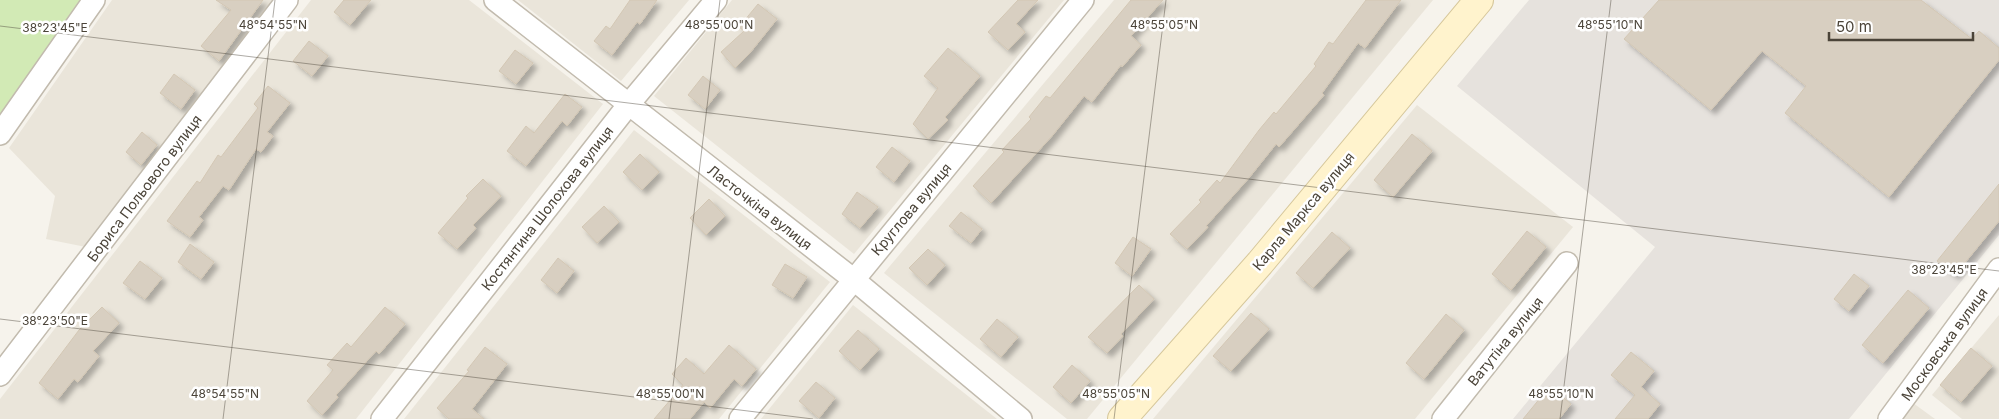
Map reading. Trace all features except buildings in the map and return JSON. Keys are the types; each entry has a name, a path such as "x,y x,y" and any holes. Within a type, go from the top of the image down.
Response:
{"street":[{"path":"0,134 94,0"},
{"name":"Бориса Польового вулиця","path":"0,375 288,0"},
{"name":"Ласточкіна вулиця","path":"495,0 852,279 1021,419"},
{"name":"Костянтина Шолохова вулиця","path":"382,419 629,104 716,0"},
{"name":"Круглова вулиця","path":"740,419 852,279 1083,0"},
{"name":"Карла Маркса вулиця","path":"1122,419 1260,263 1479,0"},
{"name":"Ватутіна вулиця","path":"1443,419 1567,263"},
{"name":"Московська вулиця","path":"1888,419 1999,269"}],"shaded area":[{"path":"112,0 273,0 86,247 46,239 55,196 9,148"},
{"path":"311,0 469,0 603,104 356,419 0,419 0,399"},
{"path":"518,0 689,0 621,81"},
{"path":"732,0 1064,0 854,254 654,96"},
{"path":"1114,0 1433,0 1087,419 1067,419 884,273"},
{"path":"1529,0 1999,0 1999,235 1849,419 1513,419 1655,247 1457,86"},
{"path":"1417,105 1573,227 1415,419 1153,419"},
{"path":"634,130 830,282 719,419 404,419"},
{"path":"853,305 997,419 761,419"},
{"path":"1999,315 1999,419 1962,419 1932,395"},
{"path":"1913,403 1935,419 1900,419"}],"green space":[{"path":"0,0 85,0 0,119"}]}
